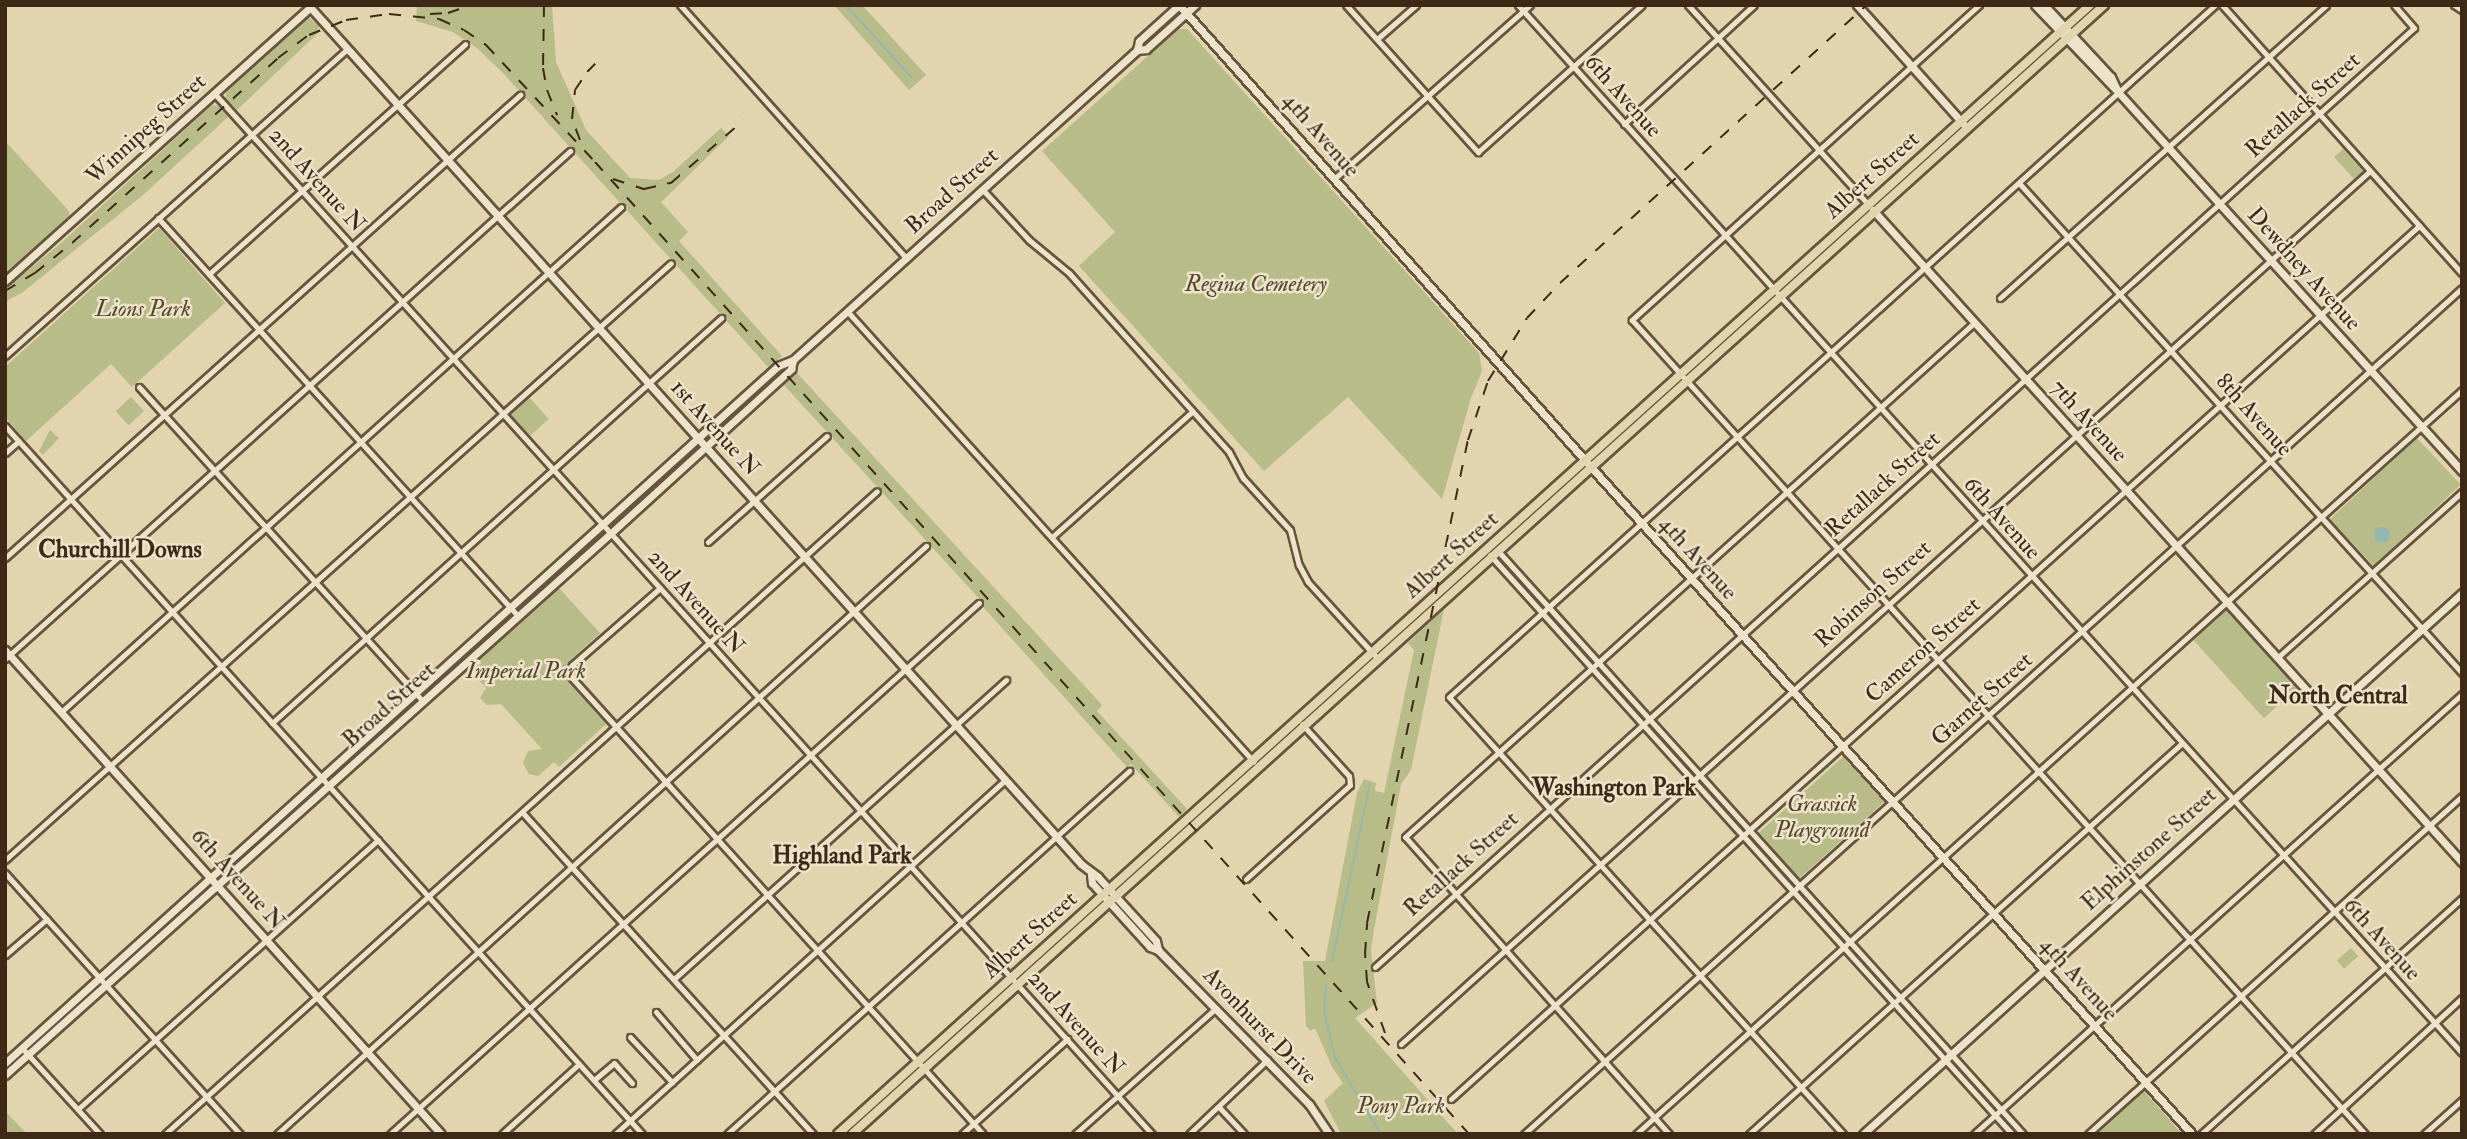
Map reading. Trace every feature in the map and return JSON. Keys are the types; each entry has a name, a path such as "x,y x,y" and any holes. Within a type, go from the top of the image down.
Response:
{"main road":[{"name":"Albert Street","path":"2066,33 2090,5"},
{"name":"Albert Street","path":"852,1134 1015,981 1491,550 2066,33 2104,5"},
{"name":"Albert Street","path":"838,1134 918,1062 1015,981"}],"street":[{"path":"680,5 906,258"},
{"name":"Broad Street","path":"1138,50 1139,41 1179,5"},
{"name":"4th Avenue","path":"1179,5 1691,579 2193,1134"},
{"name":"Broad Street","path":"5,1063 778,366 793,360 1138,50 1146,49 1195,5"},
{"path":"1346,5 1478,152 1642,5"},
{"path":"1377,40 1416,5"},
{"name":"6th Avenue","path":"1518,5 2462,1053"},
{"path":"1334,179 1530,5"},
{"name":"7th Avenue","path":"1688,5 2462,862"},
{"path":"1624,124 1754,5"},
{"path":"1857,5 1964,124"},
{"path":"1979,5 1632,320 2365,1134"},
{"name":"Dewdney Avenue","path":"2035,5 2066,33"},
{"name":"Dewdney Avenue","path":"2044,5 2118,92 2462,471"},
{"path":"1843,1134 1449,697 2215,5"},
{"path":"2222,5 2462,273"},
{"path":"2000,298 2326,5"},
{"name":"Retallack Street","path":"1375,967 2414,28 2393,5"},
{"path":"2454,5 2462,10"},
{"name":"1st Avenue N","path":"311,6 1109,896"},
{"name":"Winnipeg Street","path":"5,281 311,6"},
{"path":"209,274 465,44"},
{"path":"5,356 347,49"},
{"name":"2nd Avenue N","path":"214,93 1152,1134"},
{"path":"5,558 520,95"},
{"path":"7,655 570,150"},
{"name":"Robinson Street","path":"1401,1044 2370,171"},
{"name":"8th Avenue","path":"2019,183 2462,673"},
{"path":"982,189 1029,240 1069,273 1229,452 1243,478 1290,530 1299,565 1308,582 1375,655"},
{"path":"61,712 621,207"},
{"path":"158,218 518,617"},
{"name":"Cameron Street","path":"1451,1100 2419,226"},
{"path":"5,860 671,263"},
{"name":"Garnet Street","path":"1524,1134 2462,288"},
{"path":"847,311 1255,764"},
{"path":"272,723 721,318"},
{"path":"1670,1134 1405,837 1975,322"},
{"name":"Broad Street","path":"5,1075 611,533 791,369 793,360"},
{"path":"139,387 423,701"},
{"path":"1636,1134 2462,390"},
{"path":"1052,537 1192,412"},
{"path":"5,426 642,1134"},
{"path":"708,542 827,436"},
{"path":"5,453 19,441"},
{"path":"165,1134 877,491"},
{"path":"2277,658 2462,492"},
{"path":"277,1134 574,868 926,545"},
{"path":"1491,550 1548,607 1900,998 2012,1134"},
{"path":"1491,550 1542,612 1894,1003 2023,1134"},
{"path":"660,588 572,664 569,672 572,678 983,1134"},
{"name":"Elphinstone Street","path":"1863,1134 2462,593"},
{"path":"390,1134 979,603"},
{"name":"6th Avenue N","path":"7,655 441,1134"},
{"path":"674,979 1006,680"},
{"path":"1974,1134 2462,694"},
{"path":"1246,879 1350,785 1349,776 1300,723"},
{"path":"1749,1134 2182,743"},
{"path":"727,1134 1129,771"},
{"path":"615,1134 1005,780"},
{"path":"2088,1134 2462,796"},
{"path":"522,812 813,1134"},
{"path":"78,1109 378,840"},
{"path":"5,873 240,1134"},
{"name":"Avonhurst Drive","path":"1109,896 1150,947 1158,950 1268,1060 1320,1117 1329,1134"},
{"path":"2201,1134 2462,898"},
{"path":"5,955 47,919"},
{"path":"2314,1134 2462,998"},
{"path":"1075,1134 1216,1008"},
{"path":"656,1012 697,1060"},
{"path":"631,1037 672,1082"},
{"path":"962,1134 1067,1039"},
{"path":"22,1048 100,1134"},
{"path":"1189,1134 1268,1060"},
{"path":"594,1080 614,1063 632,1083"},
{"path":"502,1134 579,1064"},
{"path":"2424,1134 2462,1100"},
{"path":"1219,1107 1244,1134"}],"green space":[{"path":"417,5 552,5 556,62 586,130 630,178 659,180 673,172 721,128 729,136 661,202 688,232 679,241 782,356 769,368 504,74 477,48 453,32 416,21"},
{"path":"834,5 862,5 926,75 909,90"},
{"path":"309,17 319,26 317,34 237,110 226,98 226,92"},
{"name":"Regina Cemetery","path":"1178,29 1187,29 1479,353 1482,371 1471,398 1442,499 1348,397 1264,471 1079,266 1115,232 1042,151"},
{"path":"212,105 218,106 228,117 143,195 23,292 5,302 5,289 61,243"},
{"path":"5,141 70,215 5,275"},
{"path":"2343,149 2363,171 2354,179 2334,157"},
{"name":"Lions Park","path":"159,228 225,303 132,387 111,364 26,441 5,417 5,367"},
{"path":"797,373 1102,705 1097,711 1187,809 1179,817 1131,764 1127,767 984,608 984,604 784,385"},
{"path":"528,396 549,419 530,436 509,413"},
{"path":"131,397 144,411 129,425 116,411"},
{"path":"50,430 59,438 43,455 39,451"},
{"path":"2417,438 2461,485 2374,566 2330,519"},
{"name":"Imperial Park","path":"559,588 600,633 569,661 565,673 569,683 606,724 559,767 554,762 538,776 529,774 523,763 528,751 542,749 501,704 487,705 480,698 486,688 469,669"},
{"name":"Pony Park","path":"1444,609 1411,770 1401,784 1375,924 1371,950 1377,1003 1355,1018 1458,1134 1341,1134 1324,1101 1343,1083 1332,1067 1315,1028 1310,1031 1306,1026 1303,961 1325,961 1357,793 1364,779 1376,783 1375,791 1384,793 1414,650 1408,643"},
{"path":"2227,610 2297,688 2264,718 2194,640"},
{"name":"Grassick Playground","path":"1844,756 1885,801 1799,878 1759,833"},
{"path":"2351,948 2358,956 2344,969 2337,960"},
{"path":"2144,1091 2182,1134 2097,1134"},
{"path":"5,1111 27,1134 5,1134"}],"water":[{"path":"2382,527 2390,535 2382,543 2374,535"}],"waterway":[{"path":"846,5 911,77"},
{"path":"1332,961 1370,784"},
{"path":"1326,985 1324,1011 1335,1058 1381,1134"}],"railway":[{"path":"430,14 448,13 471,5"},
{"path":"544,5 543,68 547,90 557,115"},
{"path":"1385,1033 1367,982 1367,923 1468,440 1488,381 1527,318 1560,283 1867,5"},
{"path":"5,291 35,273 72,243 278,58 309,35 346,20 389,14 439,19 464,30 486,45 595,162 1469,1134"},
{"path":"580,140 572,119 575,90 587,72 602,57"},
{"path":"613,179 644,189 671,183 744,120"}],"district":[{"name":"Churchill Downs","path":"120,550"},
{"name":"North Central","path":"2338,696"},
{"name":"Washington Park","path":"1614,788"},
{"name":"Highland Park","path":"842,856"}]}
